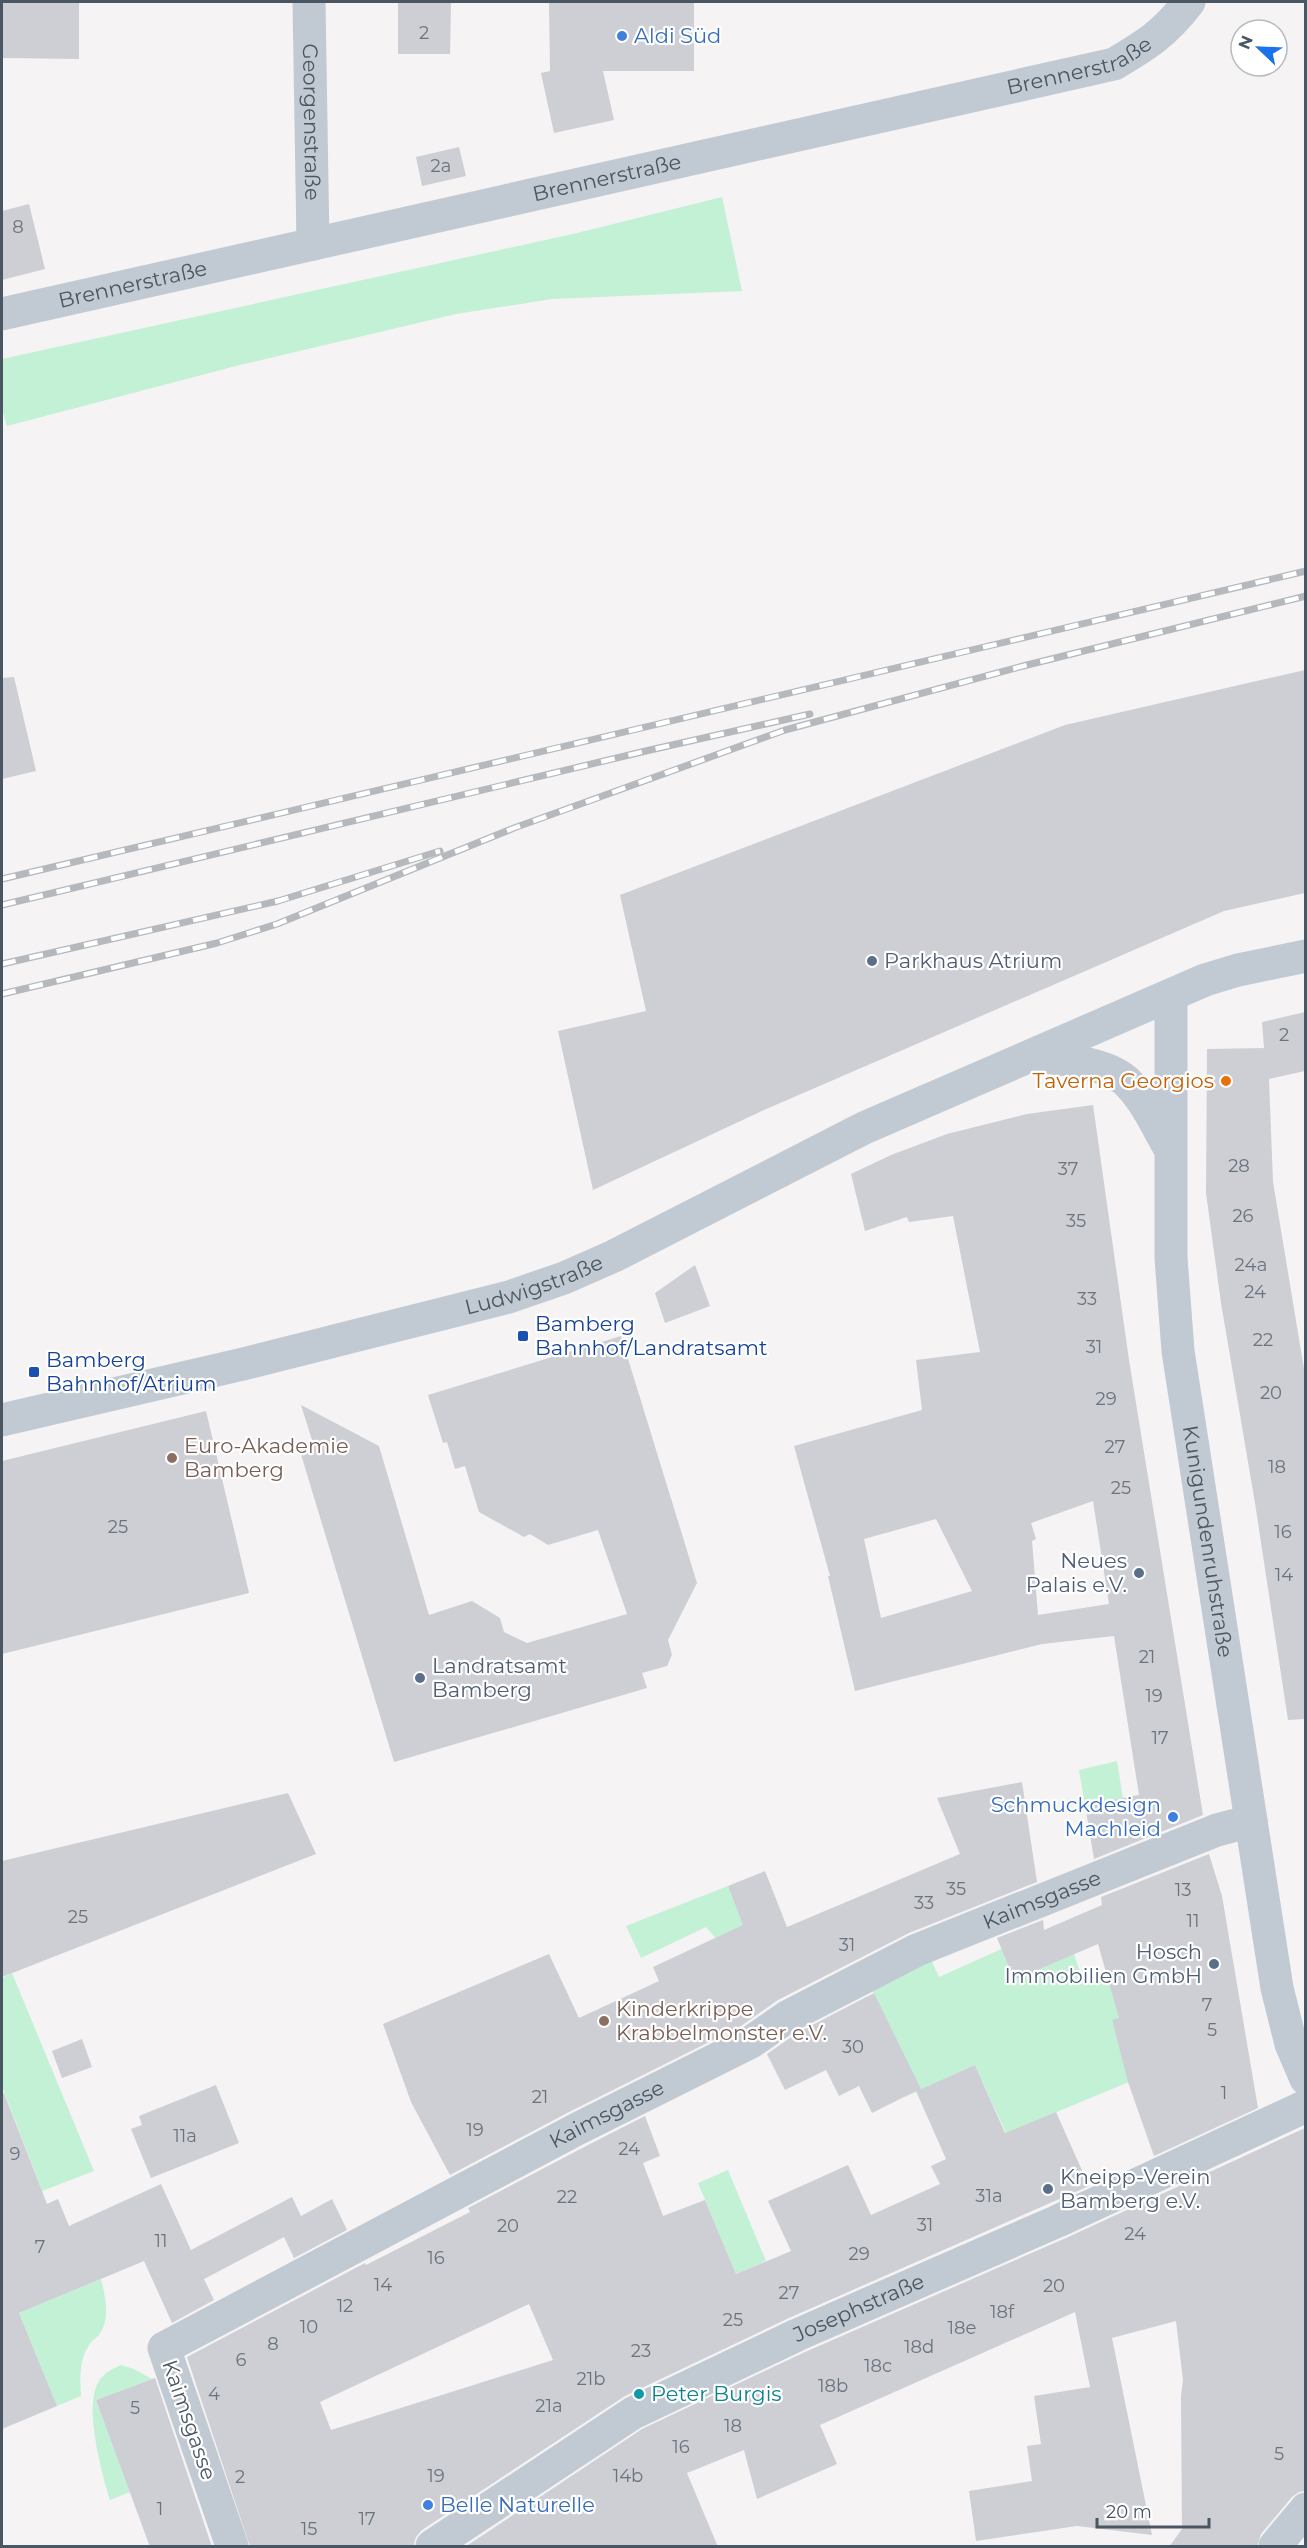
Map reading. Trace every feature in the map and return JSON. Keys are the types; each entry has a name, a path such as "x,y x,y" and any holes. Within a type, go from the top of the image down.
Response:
{"street":[{"name":"Georgenstraße","path":"309,2 313,244"},
{"name":"Brennerstraße","path":"2,314 1114,64 1148,44 1163,32 1189,2"},
{"name":"Ludwigstraße","path":"2,1420 367,1333 509,1297 553,1282 614,1256 864,1128 1205,980 1238,970 1305,956"},
{"name":"Kunigundenruhstraße","path":"1171,996 1169,1149 1171,1258 1178,1351 1277,1988 1291,2044 1305,2079"},
{"name":"Ludwigstraße","path":"1032,1056 1071,1060 1108,1071 1125,1081 1148,1110 1169,1149"},
{"name":"Kaimsgasse","path":"232,2547 164,2348 579,2128 752,2042 787,2017 917,1950 1217,1830 1251,1821"},
{"name":"Josephstraße","path":"432,2547 633,2413 786,2340 1058,2221 1305,2106"},
{"path":"1275,2547 1305,2509"}],"green space":[{"path":"722,197 742,291 552,299 456,314 236,366 7,426 2,409 2,359 573,234"},
{"path":"1117,1761 1123,1798 1085,1805 1079,1770"},
{"path":"728,1886 750,1941 748,1976 706,1927 641,1958 626,1926"},
{"path":"1026,1938 1028,1942 1003,1953 1014,1980 1074,1954 1084,1984 1107,1974 1144,2011 1112,2021 1129,2082 1006,2133 975,2065 905,2097 883,2051 898,2043 870,1985 929,1955 939,1977"},
{"path":"12,1973 94,2171 42,2191 2,2086 2,1978"},
{"path":"728,2170 766,2261 736,2274 698,2183"},
{"path":"101,2279 106,2307 105,2322 103,2329 90,2344 83,2357 80,2376 81,2396 57,2406 19,2313"},
{"path":"121,2365 152,2379 96,2400 130,2492 110,2500 96,2440 93,2406 99,2381 106,2373"}],"building":[{"path":"2,2 79,2 79,59 2,58"},
{"path":"398,2 451,2 450,54 398,54"},
{"name":"Aldi Süd","path":"549,2 694,2 694,71 603,71 614,120 554,133 541,73 550,71"},
{"path":"459,147 466,176 422,186 416,157"},
{"path":"29,204 45,269 2,280 2,211"},
{"name":"Parkhaus Atrium","path":"1305,670 1305,893 1224,911 764,1110 593,1190 558,1031 646,1011 620,895 1065,725"},
{"path":"14,677 36,771 2,779 2,678"},
{"path":"1305,1012 1305,1071 1269,1079 1273,1182 1305,1375 1305,1719 1288,1720 1255,1503 1221,1303 1206,1193 1207,1049 1264,1048 1262,1022"},
{"path":"1093,1105 1129,1360 1203,1815 1094,1859 1085,1805 1139,1795 1114,1636 1042,1644 855,1691 828,1576 830,1576 794,1446 922,1410 916,1360 980,1352 953,1216 909,1222 907,1217 865,1231 851,1174 891,1155 947,1134 1027,1114","holes":["1093,1501 1109,1604 1038,1615 1032,1541 1036,1539 1031,1523","936,1519 972,1591 881,1618 864,1539"]},
{"path":"695,1265 710,1306 665,1323 655,1293"},
{"path":"621,1336 697,1583 668,1640 672,1655 667,1666 642,1673 647,1688 394,1762 300,1451 314,1446 301,1405 379,1446 429,1615 472,1601 500,1618 504,1632 527,1643 627,1614 598,1530 548,1545 530,1534 524,1537 479,1512 465,1466 455,1469 447,1442 443,1443 428,1395"},
{"path":"206,1411 249,1593 2,1654 2,1461"},
{"path":"1022,1782 1037,1882 909,1933 778,2000 741,2026 571,2111 450,2175 411,2102 383,2024 549,1954 579,2018 659,1981 653,1967 743,1925 728,1886 765,1871 787,1927 960,1854 937,1798"},
{"path":"288,1793 316,1854 2,1977 2,1861"},
{"path":"1209,1854 1222,1896 1258,2108 1154,2156 1128,2082 1112,2020 1119,2018 1098,1944 1014,1980 997,1938 1043,1920 1044,1930 1102,1905 1101,1897"},
{"path":"874,1993 921,2089 917,2091 975,2065 1005,2133 1056,2112 1089,2186 789,2318 625,2396 422,2530 416,2537 413,2547 250,2547 187,2357 365,2263 366,2265 470,2212 468,2208 645,2116 660,2156 643,2163 663,2216 705,2200 736,2274 791,2251 768,2201 848,2165 871,2215 940,2184 931,2166 946,2159 916,2091 872,2113 859,2086 839,2096 826,2070 785,2090 767,2054 797,2033","holes":["529,2304 553,2360 331,2430 320,2402"]},
{"path":"82,2039 92,2067 62,2078 52,2051"},
{"path":"216,2085 239,2143 151,2178 131,2129 142,2125 139,2116"},
{"path":"2,2093 4,2093 47,2204 58,2199 69,2226 161,2184 191,2250 292,2197 301,2216 332,2199 347,2230 294,2258 284,2237 204,2279 214,2300 172,2323 144,2261 19,2313 57,2406 2,2429"},
{"path":"1305,2128 1305,2491 1292,2497 1261,2534 1257,2547 1169,2547 1182,2529 1181,2396 1183,2380 1176,2321 1112,2338 1152,2535 1077,2526 976,2541 969,2491 1032,2481 1027,2446 1041,2444 1034,2396 1090,2387 1075,2312 820,2425 837,2464 757,2499 744,2450 687,2473 718,2547 465,2547 642,2429 805,2352 1066,2238"},
{"path":"155,2378 212,2547 150,2547 96,2400"}],"railway":[{"path":"2,879 1306,571"},
{"path":"2,994 217,943 277,924 514,828 785,730 1027,665 1306,596"},
{"path":"2,905 810,714"},
{"path":"2,964 278,901 440,851"}],"place":[{"name":"Aldi Süd","path":"622,36"},
{"name":"Parkhaus Atrium","path":"872,961"},
{"name":"Taverna Georgios","path":"1226,1081"},
{"name":"Bamberg Bahnhof/Landratsamt","path":"523,1336"},
{"name":"Bamberg Bahnhof/Atrium","path":"34,1372"},
{"name":"Euro-Akademie Bamberg","path":"172,1458"},
{"name":"Neues Palais e.V.","path":"1139,1573"},
{"name":"Landratsamt Bamberg","path":"420,1678"},
{"name":"Schmuckdesign Machleid","path":"1173,1817"},
{"name":"Hosch Immobilien GmbH","path":"1214,1964"},
{"name":"Kinderkrippe Krabbelmonster e.V.","path":"604,2021"},
{"name":"Kneipp-Verein Bamberg e.V.","path":"1048,2189"},
{"name":"Peter Burgis","path":"639,2394"},
{"name":"Belle Naturelle","path":"428,2505"}]}
